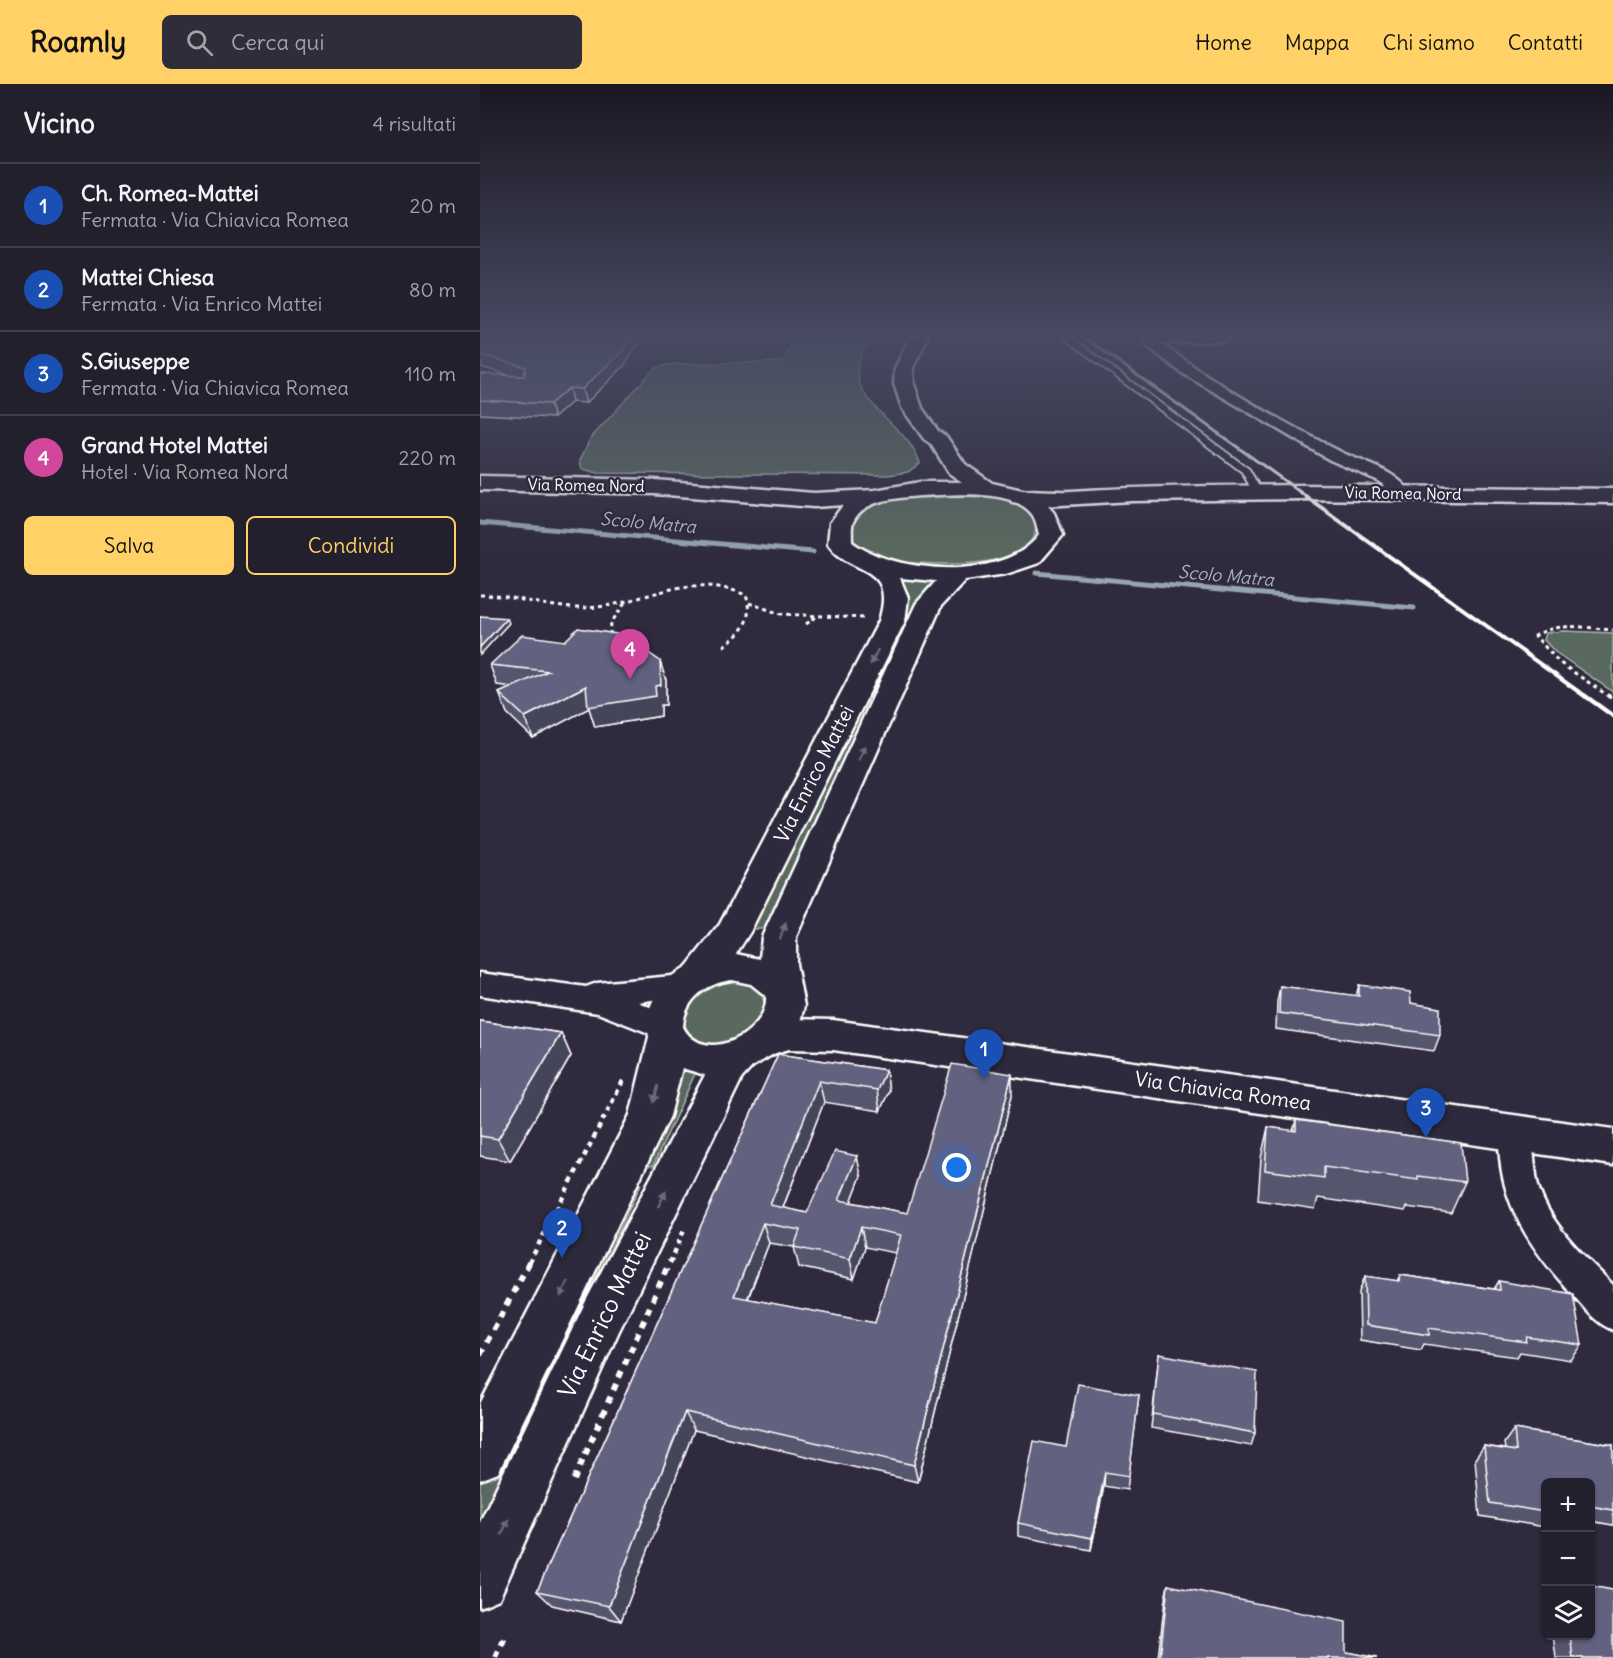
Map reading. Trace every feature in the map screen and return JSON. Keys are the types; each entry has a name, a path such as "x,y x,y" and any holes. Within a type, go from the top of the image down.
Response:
{"main road":[{"path":"914,410 931,435 939,440 957,468 985,489"},
{"path":"905,490 936,470 939,463 931,444 931,435"},
{"name":"Via Romea Nord","path":"480,483 656,487 814,500 872,496 905,490"},
{"path":"905,490 985,489 1020,497 1033,502 1048,517 1051,535"},
{"name":"Via Romea Nord","path":"693,491 801,511 824,522 838,534 840,544 848,552 860,560 879,567 960,573 1006,567 1027,560 1041,550 1059,525 1084,510 1193,493"},
{"name":"Via Romea Nord","path":"1020,497 1257,492 1613,496"},
{"path":"838,534 844,518 872,496"},
{"name":"Via Enrico Mattei","path":"691,981 733,932 892,621 897,603 892,582 879,567"},
{"name":"Via Enrico Mattei","path":"783,995 778,964 779,937 929,604 951,579 960,573"},
{"path":"480,1455 650,1116 662,1070 666,1032 665,1013 672,999 691,981 724,968 748,968 762,972 783,995 780,1022 751,1048 704,1059 688,1055 676,1047 666,1032"},
{"name":"Via Chiavica Romea","path":"783,995 802,1020 833,1035"},
{"name":"Via Chiavica Romea","path":"751,1048 789,1034 833,1035 1613,1147"},
{"name":"Via Enrico Mattei","path":"480,1580 602,1317 728,1068 751,1048"}],"street":[{"path":"1257,410 1336,456 1385,477 1402,493"},
{"path":"578,997 691,981"},
{"path":"480,984 578,997 643,1014 666,1032"},
{"path":"1514,1132 1523,1191 1531,1210 1547,1238 1613,1312"}],"lane":[{"path":"1165,410 1246,471 1257,492"}],"path":[{"path":"480,595 516,596 569,608 595,608 664,588 702,583 735,589 746,595 750,603 748,623 743,631 721,648"},
{"path":"613,641 610,635 611,624 627,600"},
{"path":"750,603 781,614 864,618"},
{"path":"806,624 817,616"},
{"path":"1613,630 1561,627 1542,629 1535,636 1542,648 1554,658 1613,699"},
{"path":"480,1355 582,1165 630,1069"},
{"path":"574,1480 690,1216"},
{"path":"496,1658 505,1637"}],"green space":[{"path":"616,410 878,410 912,447 920,463 908,472 888,475 598,473 582,469 580,460 590,439"},
{"path":"914,493 979,494 1009,501 1036,518 1034,535 1025,547 1009,556 991,561 949,564 891,562 866,552 852,542 851,524 864,509 879,500"},
{"path":"889,575 938,577 915,613 766,929 748,929 900,617"},
{"path":"1563,631 1613,633 1613,692 1555,652 1544,640 1546,633"},
{"path":"726,981 749,985 761,994 764,1006 759,1020 749,1032 734,1041 716,1044 698,1040 687,1031 684,1018 685,1009 701,990"},
{"path":"675,1060 699,1065 653,1166 639,1164"},
{"path":"628,1181 641,1184 480,1529 480,1481"}],"building":[{"path":"480,616 507,618 480,647"},
{"path":"578,628 623,635 660,661 661,685 655,686 656,696 588,707 586,686 525,717 499,693 548,671 490,665 522,635 565,641"},
{"path":"1359,985 1410,992 1411,1003 1440,1008 1440,1035 1279,1013 1280,986 1359,996"},
{"path":"480,1021 561,1033 498,1139 480,1136"},
{"path":"778,1054 886,1070 877,1090 819,1081 770,1205 807,1213 835,1151 857,1156 839,1200 907,1213 952,1064 1012,1074 914,1465 685,1412 609,1606 537,1591","holes":["763,1223 800,1230 794,1247 850,1259 861,1227 901,1235 875,1323 734,1296"]},
{"path":"1296,1120 1461,1143 1465,1182 1418,1176 1418,1180 1324,1167 1324,1178 1265,1170 1268,1127 1296,1131"},
{"path":"1400,1275 1500,1290 1499,1281 1573,1294 1582,1345 1527,1337 1526,1342 1429,1328 1429,1335 1366,1325 1365,1276 1399,1281"},
{"path":"1159,1354 1257,1372 1255,1433 1153,1414"},
{"path":"1078,1384 1139,1395 1129,1476 1105,1472 1092,1538 1018,1523 1034,1441 1066,1447"},
{"path":"1514,1429 1613,1445 1613,1510 1595,1507 1595,1478 1541,1478 1541,1511 1490,1503 1484,1446 1516,1451"},
{"path":"1168,1585 1346,1622 1346,1652 1377,1658 1160,1658"},
{"path":"1595,1587 1613,1590 1613,1658 1573,1658 1571,1640 1595,1640"}],"waterway":[{"name":"Scolo Matra","path":"480,523 813,552"},
{"name":"Scolo Matra","path":"1036,573 1414,608"}],"railway":[{"path":"1186,410 1307,497"},
{"path":"1305,496 1586,697"},
{"path":"1584,695 1613,716"}],"place":[{"name":"Grand Hotel Mattei","path":"630,679"},
{"name":"Ch. Romea-Mattei","path":"984,1079"},
{"name":"S.Giuseppe","path":"1426,1138"},
{"name":"Mattei Chiesa","path":"562,1258"}]}
